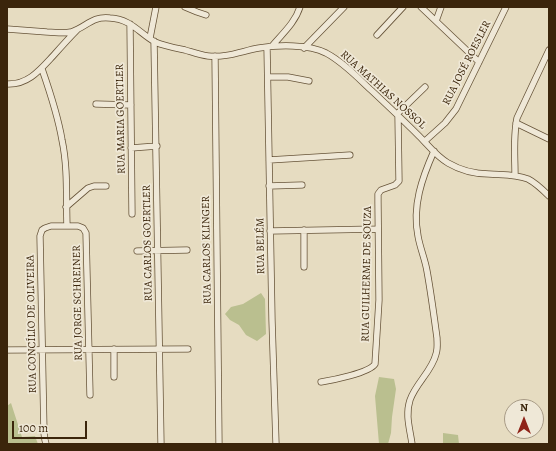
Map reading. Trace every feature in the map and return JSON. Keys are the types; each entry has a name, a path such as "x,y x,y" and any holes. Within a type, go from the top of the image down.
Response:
{"street":[{"name":"RUA CARLOS GOERTLER","path":"156,7 152,40 157,146 159,349 162,444"},
{"path":"185,7 206,15"},
{"path":"269,47 298,15 300,7"},
{"path":"304,48 344,7"},
{"path":"377,35 403,7"},
{"path":"421,7 479,62"},
{"path":"436,20 441,7"},
{"name":"RUA JOSÉ ROESLER","path":"425,141 453,114 506,7"},
{"name":"RUA MATHIAS NOSSOL","path":"7,29 62,33 70,32 97,18 104,17 118,19 130,24 152,40 164,45 201,55 227,56 269,47 288,46 324,52 357,77 425,141 445,162 470,172 516,175 529,179 549,196"},
{"name":"RUA MARIA GOERTLER","path":"130,24 132,214"},
{"path":"7,84 18,84 24,82 36,74 77,29"},
{"name":"RUA BELÉM","path":"269,47 270,231 276,444"},
{"path":"516,175 516,123 519,113 549,50"},
{"name":"RUA CARLOS KLINGER","path":"215,56 219,444"},
{"path":"42,69 52,99 62,140 65,161 67,226"},
{"path":"268,76 309,81"},
{"path":"398,115 425,87"},
{"path":"96,104 131,105"},
{"name":"RUA GUILHERME DE SOUZA","path":"321,382 347,377 372,368 375,364 379,300 379,192 395,185 399,181 398,115"},
{"path":"516,123 549,139"},
{"path":"131,148 157,146"},
{"path":"412,444 407,416 410,401 416,388 435,358 437,348 437,338 427,272 418,237 416,221 420,186 434,150"},
{"path":"269,160 350,155"},
{"path":"66,207 88,188 94,186 106,186"},
{"path":"270,186 302,186"},
{"name":"RUA JORGE SCHREINER","path":"67,226 84,228 86,233 90,395"},
{"name":"RUA CONCÍLIO DE OLIVEIRA","path":"46,444 44,440 41,233 48,227 67,226"},
{"path":"270,231 378,229"},
{"path":"304,230 304,266"},
{"path":"138,251 187,250"},
{"path":"114,349 114,377"},
{"path":"7,350 188,349"}],"green space":[{"path":"261,293 265,299 266,334 257,341 246,335 239,325 230,320 225,314 231,307 243,304"},
{"path":"379,377 394,379 396,389 391,433 388,444 379,444 375,396"},
{"path":"11,403 22,437 35,436 38,444 7,444 7,406"},
{"path":"443,433 458,435 459,444 443,444"}]}
